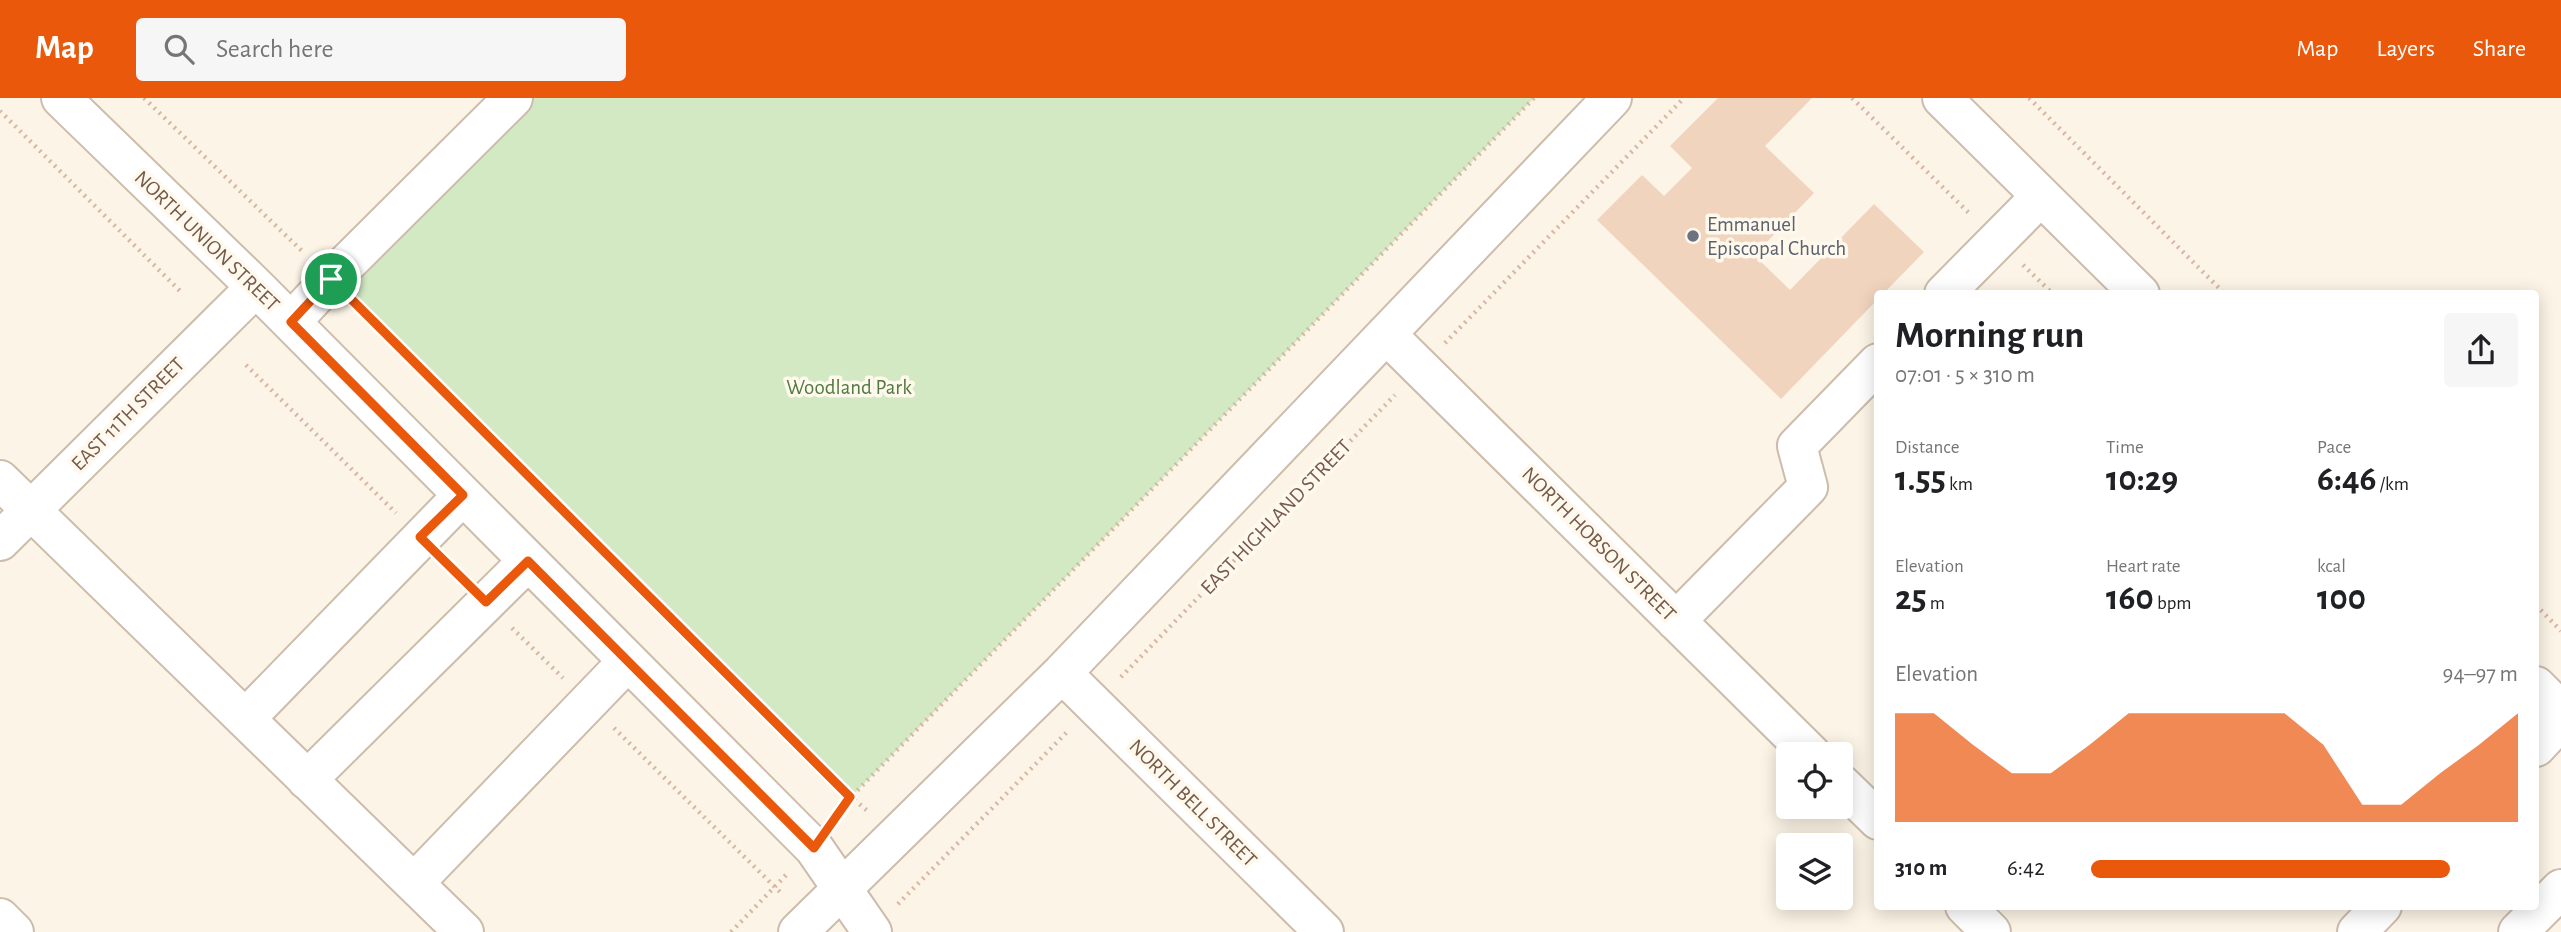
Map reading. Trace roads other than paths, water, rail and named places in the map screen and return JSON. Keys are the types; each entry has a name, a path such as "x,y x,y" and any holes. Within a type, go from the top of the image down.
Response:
{"street":[{"name":"NORTH UNION STREET","path":"61,98 256,287 814,848 869,930"},
{"path":"291,322 513,98"},
{"path":"804,926 1062,673 1612,98"},
{"path":"1942,98 2136,290"},
{"path":"1948,290 2041,196"},
{"name":"EAST 11TH STREET","path":"0,541 256,287"},
{"name":"NORTH HOBSON STREET","path":"1386,334 1799,742"},
{"path":"1676,621 1808,487 1797,446 1874,367"},
{"path":"0,480 464,932"},
{"path":"245,719 463,495"},
{"path":"307,780 528,561"},
{"path":"414,883 628,661"},
{"name":"NORTH BELL STREET","path":"1062,673 1324,932"},
{"path":"2539,689 2561,710"},
{"path":"2539,744 2561,720"},
{"path":"1853,796 1874,816"},
{"path":"2518,932 2561,889"},
{"path":"1969,910 1991,932"},
{"path":"2357,932 2378,910"},
{"path":"0,918 14,932"}],"place":[{"name":"Emmanuel Episcopal Church","path":"1693,236"}],"park label":[{"name":"Woodland Park","path":"849,387"}]}
